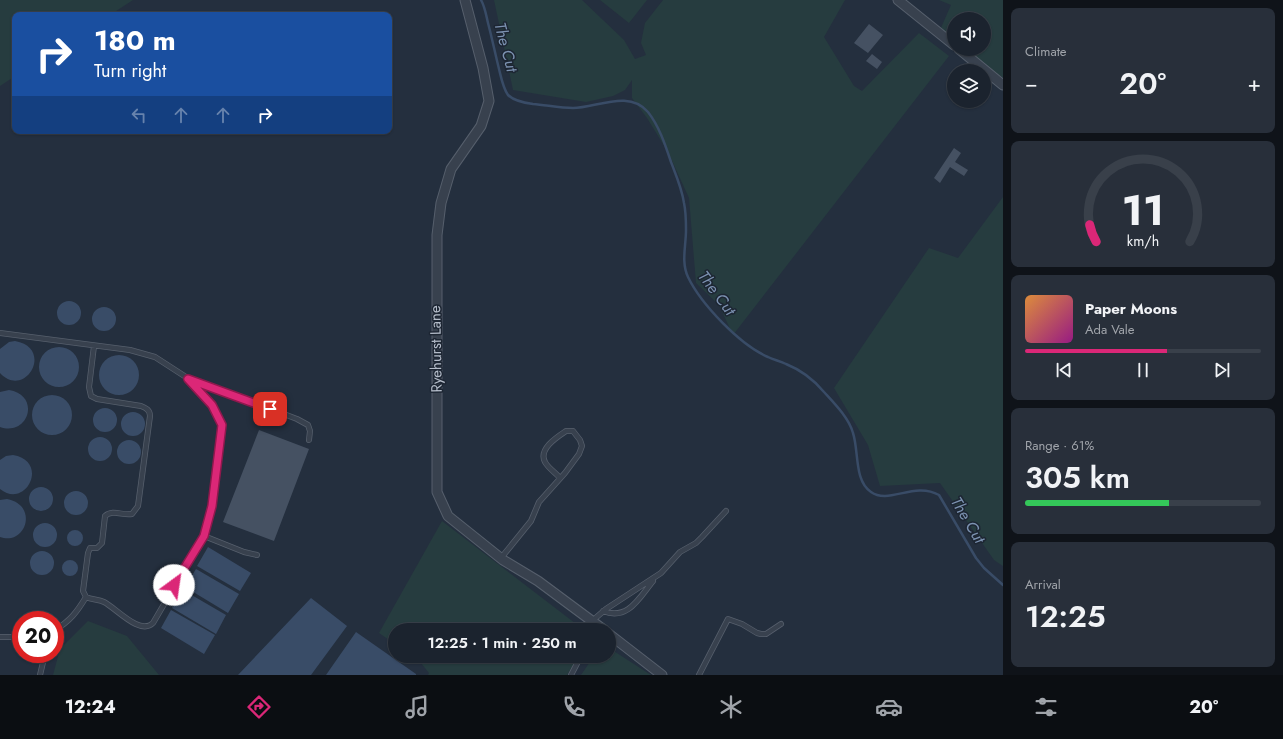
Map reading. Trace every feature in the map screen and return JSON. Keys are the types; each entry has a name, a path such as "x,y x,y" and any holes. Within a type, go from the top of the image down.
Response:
{"street":[{"name":"Ryehurst Lane","path":"465,0 483,68 489,101 481,126 451,169 440,209 437,235 437,492 448,516 501,558 538,581 594,623"},
{"path":"898,0 947,39"},
{"path":"968,56 1003,85"},
{"path":"616,639 662,675"}],"lane":[{"path":"0,333 130,350 155,357 188,379 212,405 222,425 212,506 204,536 151,625 143,627 139,626 105,602 86,597 83,591 88,553 90,548 97,548 102,543 106,516 112,513 132,514 138,506 150,416 148,410 141,406 97,399 91,396 89,393 89,387 94,346"},
{"path":"188,379 297,419 308,425 310,431 309,440"},
{"path":"501,558 531,521 539,502 575,461 582,446 578,436 573,431 569,430 549,445 545,450 543,458 545,464 560,478"},
{"path":"603,612 614,614 627,611 680,552 696,543 726,511"},
{"path":"204,536 244,552 257,555"},
{"path":"592,621 631,592 657,576"},
{"path":"64,624 78,610 86,597"},
{"path":"699,675 728,619 742,624 761,634 766,634 781,624"},
{"path":"0,636 12,637"},
{"path":"40,675 43,663"},
{"path":"571,675 577,663"}],"green space":[{"path":"0,0 133,0 115,12 12,12 12,78 0,86"},
{"path":"494,0 582,0 624,40 635,59 646,55 641,43 645,23 663,0 845,0 824,37 854,86 862,91 919,33 947,56 949,56 733,335 719,305 696,283 689,198 668,152 647,118 632,98 632,80 625,90 613,96 586,102 513,90"},
{"path":"600,0 647,0 629,23"},
{"path":"939,0 1003,0 1003,78 991,69 991,64 984,64 973,56 991,56 991,12 948,12 951,5"},
{"path":"947,14 947,36 940,30"},
{"path":"1003,197 1003,566 994,560 940,483 880,486 868,445 834,388 929,248 958,258"},
{"path":"442,521 575,623 388,623 388,639 379,633"},
{"path":"88,621 127,636 159,675 53,675 56,663 64,663 64,645"},
{"path":"616,652 651,675 581,675 589,663 616,663"},
{"path":"421,663 575,663 567,675 428,675 429,673"}],"water":[{"path":"69,301 78,304 81,313 78,322 69,325 60,322 57,313 60,304"},
{"path":"104,307 113,310 116,319 113,328 104,331 95,328 92,319 95,310"},
{"path":"15,341 27,345 33,353 34,361 32,370 26,377 19,380 9,380 0,373 0,349 9,342"},
{"path":"59,347 73,353 79,367 73,381 59,387 45,381 39,367 45,353"},
{"path":"119,355 133,361 139,375 133,389 119,395 105,389 99,375 105,361"},
{"path":"9,390 19,393 25,399 28,407 27,414 24,421 18,426 10,428 0,427 0,392"},
{"path":"52,395 66,401 72,415 66,429 52,435 38,429 32,415 38,401"},
{"path":"105,408 114,411 117,420 114,429 105,432 96,429 93,420 96,411"},
{"path":"128,412 138,412 145,419 145,429 138,436 128,436 121,429 121,419"},
{"path":"100,437 109,440 112,449 109,458 100,461 91,458 88,449 91,440"},
{"path":"129,440 138,443 141,452 138,461 129,464 120,461 117,452 120,443"},
{"path":"13,455 24,459 30,466 32,474 30,482 25,489 18,493 10,494 0,489 0,460 6,456"},
{"path":"41,487 50,490 53,499 50,508 41,511 32,508 29,499 32,490"},
{"path":"76,491 85,494 88,503 85,512 76,515 67,512 64,503 67,494"},
{"path":"7,499 17,503 23,509 26,516 22,531 17,536 9,538 0,537 0,500"},
{"path":"45,523 54,526 57,535 54,544 45,547 36,544 33,535 36,526"},
{"path":"75,530 82,535 83,538 78,545 75,546 68,541 67,538 72,531"},
{"path":"208,547 251,573 240,591 197,566"},
{"path":"42,551 51,554 54,563 51,572 42,575 33,572 30,563 33,554"},
{"path":"70,560 77,565 78,568 73,575 70,576 63,571 62,568 67,561"},
{"path":"196,569 239,594 228,613 185,587"},
{"path":"183,590 226,615 216,634 172,608"},
{"path":"311,598 347,626 311,675 238,675"},
{"path":"171,610 215,635 204,654 161,628"},
{"path":"356,632 388,654 388,663 400,663 416,674 416,675 326,675"}],"building":[{"path":"869,24 883,35 868,53 854,43"},
{"path":"872,54 882,62 877,69 866,61"},
{"path":"954,148 961,153 955,162 968,170 964,176 950,167 940,183 934,178"},
{"path":"259,430 309,449 274,541 223,522"}],"waterway":[{"name":"The Cut","path":"481,0 484,5 502,82 510,97 527,103 568,108 582,107 612,101 632,102 640,105 648,112 661,136 680,187 686,216 684,254 685,266 688,277 702,299 722,323 734,334 757,351 792,366 802,372 816,383 837,406 851,427 855,440 859,473 862,481 871,492 886,496 920,490 930,491 939,495 976,558 984,568 1003,585"}],"route":[{"path":"174,585 204,536 212,506 222,425 212,405 188,379 270,409"}]}
